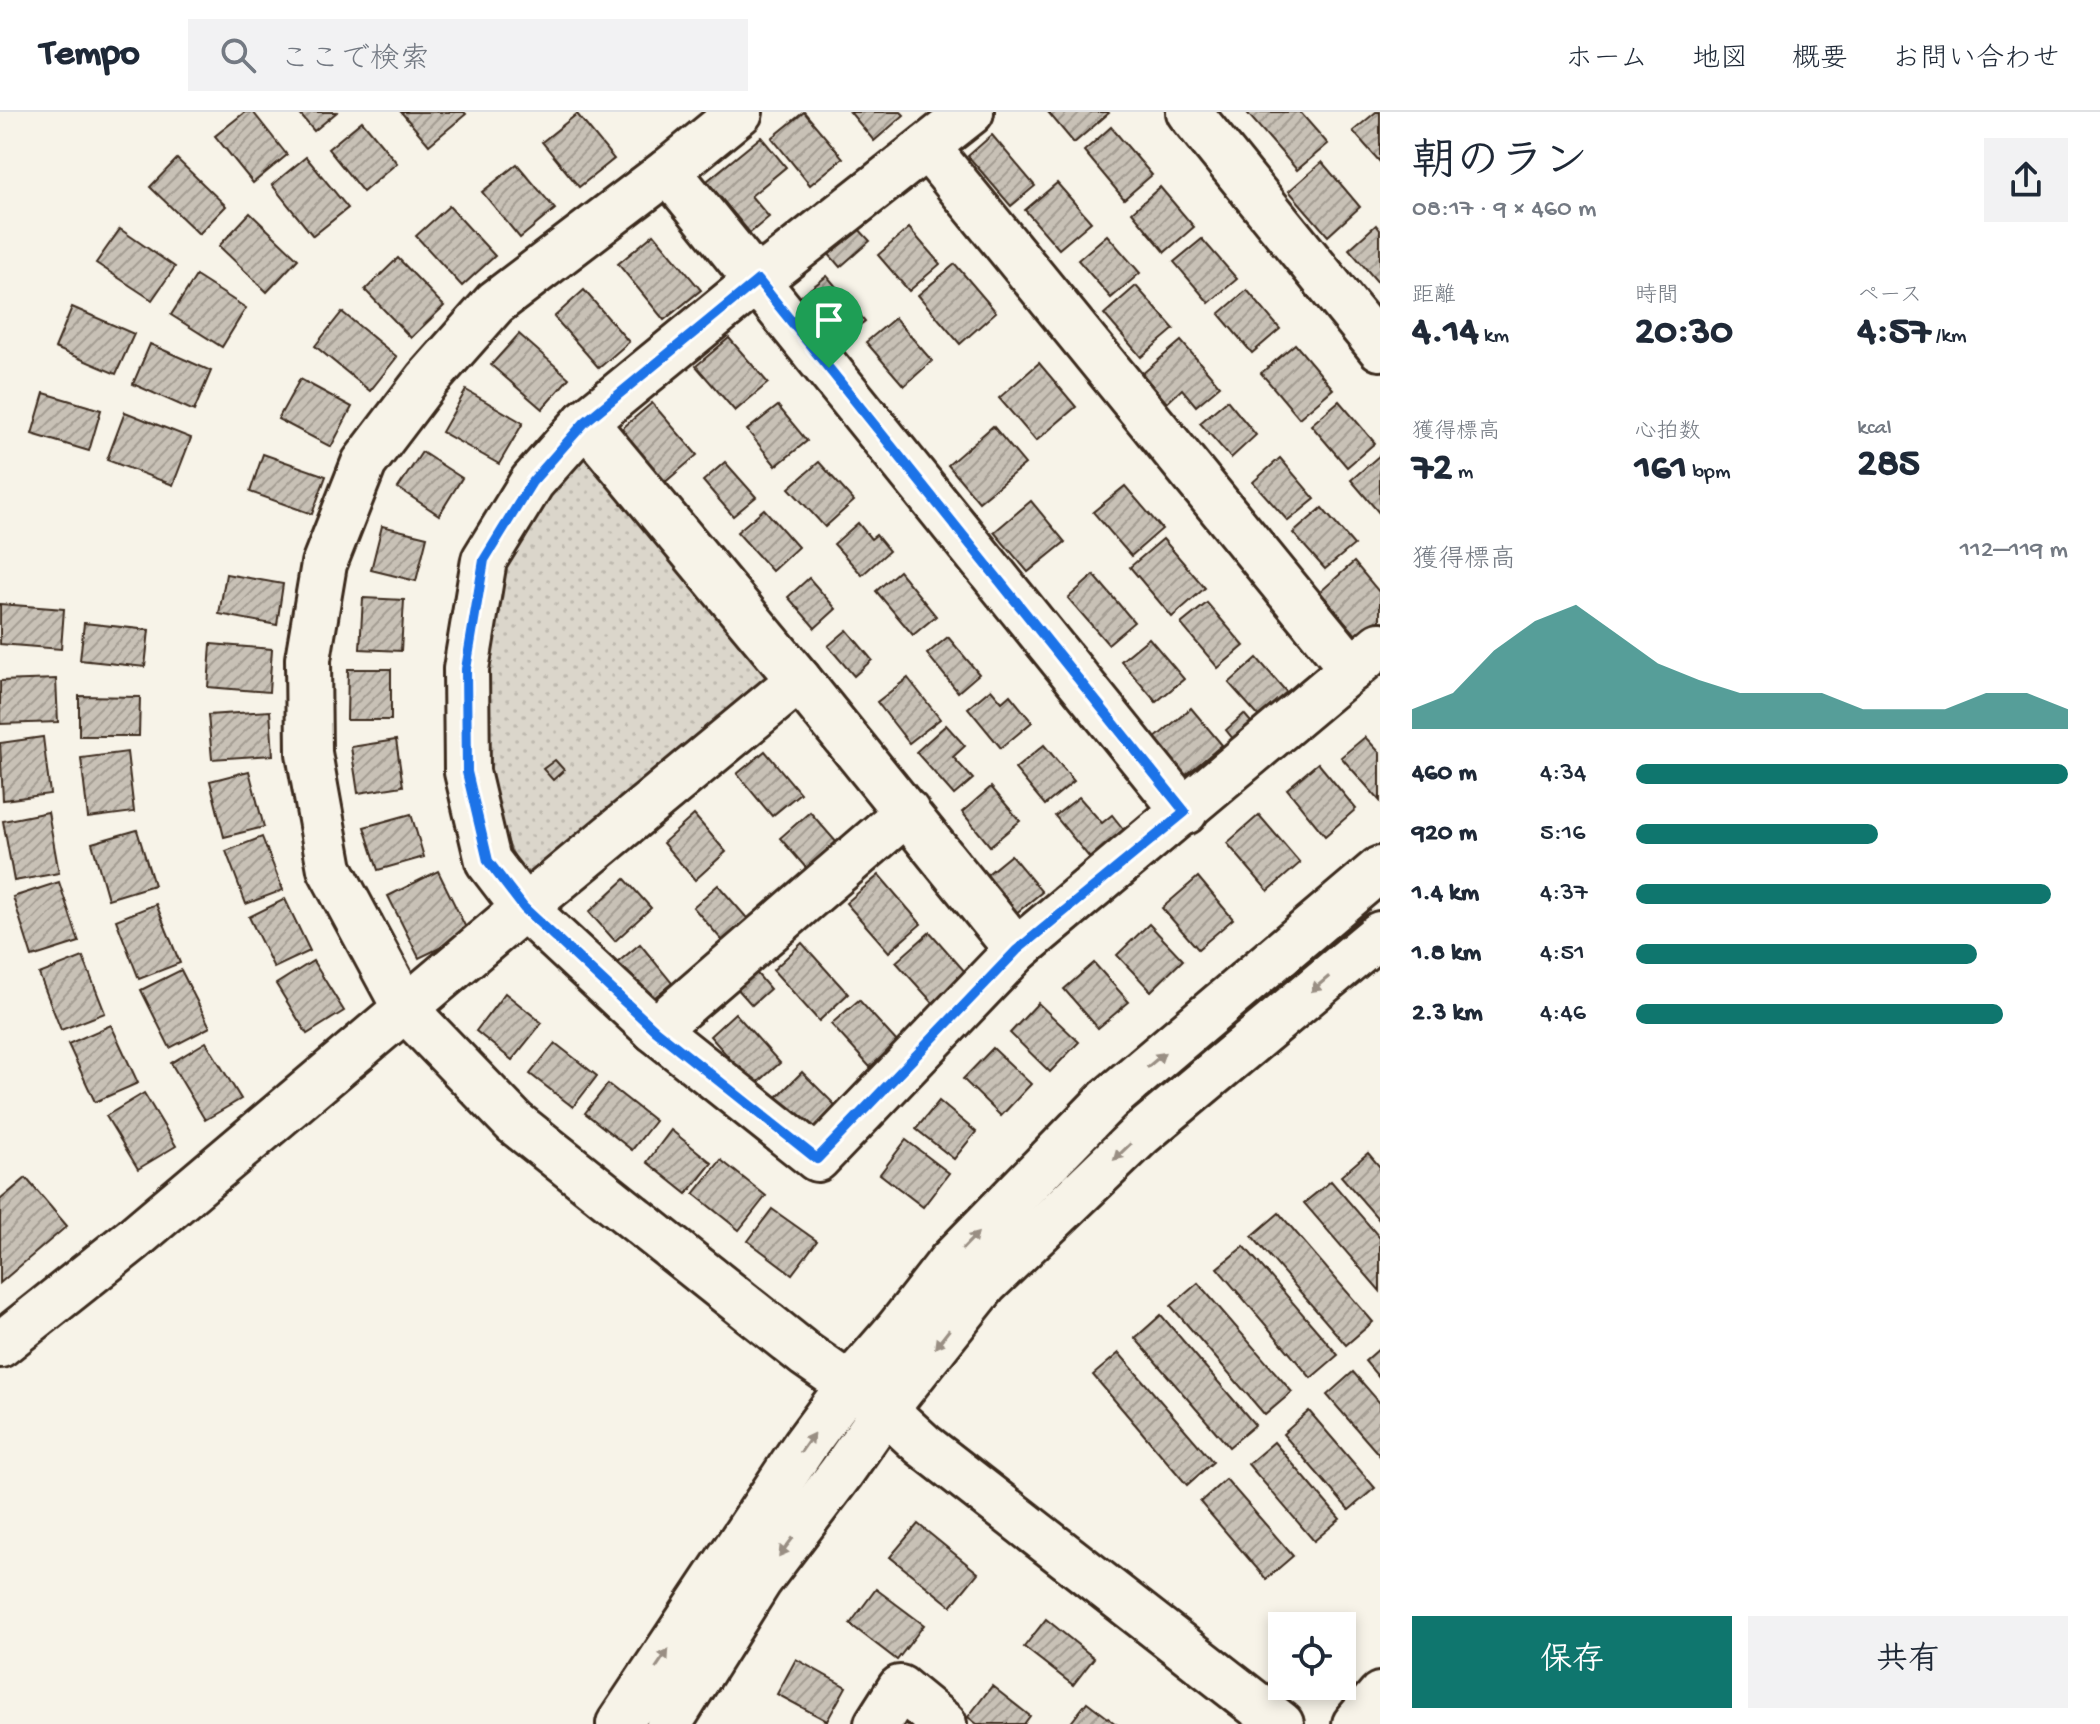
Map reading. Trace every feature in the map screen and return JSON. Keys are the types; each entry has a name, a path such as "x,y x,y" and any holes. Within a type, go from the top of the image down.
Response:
{"street":[{"path":"740,112 495,303 427,380 364,463 324,564 308,659 309,753 330,869 406,1010 515,1123 806,1355 885,1410 923,1445 1281,1724"},
{"path":"927,147 1366,657 1017,950 817,1159 655,1030 524,908 488,861 467,772 466,669 484,560 532,482 585,422 758,280 971,112"},
{"path":"1189,112 1380,348"},
{"path":"668,171 1185,812"},
{"path":"585,422 1017,950"},
{"path":"0,1345 132,1240 799,680"},
{"path":"655,1030 907,812"},
{"path":"619,1724 805,1445 850,1384 950,1262 1108,1100 1380,869"},
{"path":"669,1724 759,1581 885,1410 985,1284 1141,1134 1380,934"},
{"path":"877,1724 900,1688 944,1724"},
{"path":"1355,1724 1380,1695"}],"shaded area":[{"path":"578,447 768,665 763,687 543,876 520,869 499,823 484,771 479,713 496,575"}],"building":[{"path":"245,112 253,112 287,155 253,183 215,136"},
{"path":"298,112 337,112 314,131"},
{"path":"401,112 464,112 466,114 429,145"},
{"path":"804,112 843,158 810,185 772,138"},
{"path":"850,112 901,112 904,115 874,141"},
{"path":"1048,112 1108,112 1109,113 1074,143"},
{"path":"1300,112 1328,144 1297,170 1248,114"},
{"path":"1380,112 1380,162 1353,131"},
{"path":"577,114 614,159 579,187 542,142"},
{"path":"362,121 397,163 363,192 328,149"},
{"path":"1111,127 1152,175 1124,199 1084,151"},
{"path":"992,135 1035,186 1011,206 968,156"},
{"path":"761,137 786,167 751,196 769,217 750,233 707,181"},
{"path":"306,157 348,208 313,236 272,185"},
{"path":"177,159 226,206 199,234 150,187"},
{"path":"1322,162 1360,207 1328,236 1289,191"},
{"path":"517,164 555,209 520,238 482,192"},
{"path":"1057,183 1091,222 1059,249 1025,210"},
{"path":"1160,187 1194,227 1165,252 1132,212"},
{"path":"449,206 495,256 462,286 416,236"},
{"path":"250,213 298,259 267,292 219,246"},
{"path":"1376,225 1380,230 1380,285 1349,249"},
{"path":"856,226 870,241 840,267 827,252"},
{"path":"909,228 940,264 909,291 878,255"},
{"path":"120,229 175,267 152,300 96,263"},
{"path":"654,234 701,290 664,320 618,264"},
{"path":"1107,235 1140,273 1111,298 1078,260"},
{"path":"1202,239 1237,279 1209,303 1174,262"},
{"path":"398,258 444,306 411,338 365,290"},
{"path":"955,264 996,312 960,344 918,295"},
{"path":"196,276 246,308 222,347 171,315"},
{"path":"827,276 865,321 837,343 800,297"},
{"path":"1136,286 1174,329 1141,357 1104,314"},
{"path":"584,290 629,342 599,368 554,317"},
{"path":"1247,290 1280,329 1252,353 1219,314"},
{"path":"72,307 134,334 116,374 55,348"},
{"path":"342,312 397,357 370,391 315,346"},
{"path":"895,318 932,361 904,386 866,342"},
{"path":"519,334 569,378 542,409 491,365"},
{"path":"729,338 768,383 735,411 696,366"},
{"path":"1181,341 1220,386 1196,406 1182,389 1167,403 1142,374"},
{"path":"150,344 211,371 194,411 133,384"},
{"path":"1295,344 1333,389 1299,418 1261,373"},
{"path":"1039,363 1076,407 1036,441 999,398"},
{"path":"300,379 352,407 331,447 278,419"},
{"path":"466,390 523,423 499,464 442,432"},
{"path":"44,393 101,410 89,451 32,434"},
{"path":"1227,400 1256,435 1231,458 1200,423"},
{"path":"1339,401 1375,443 1347,467 1311,425"},
{"path":"652,403 697,455 663,484 618,432"},
{"path":"778,406 807,441 776,466 747,430"},
{"path":"125,412 191,438 173,485 107,460"},
{"path":"993,426 1025,464 979,502 948,465"},
{"path":"422,452 462,478 439,515 398,488"},
{"path":"263,454 326,476 312,514 250,492"},
{"path":"1380,455 1380,514 1351,480"},
{"path":"1280,458 1315,499 1288,521 1253,482"},
{"path":"725,462 756,497 733,516 703,481"},
{"path":"819,462 854,501 825,527 789,488"},
{"path":"1125,486 1162,529 1131,556 1093,512"},
{"path":"1031,501 1065,542 1028,572 994,532"},
{"path":"1322,508 1354,545 1325,569 1293,533"},
{"path":"764,509 798,547 772,571 737,532"},
{"path":"858,523 871,539 876,535 889,551 862,575 834,544"},
{"path":"382,526 427,537 416,581 371,570"},
{"path":"1163,539 1205,588 1172,617 1130,567"},
{"path":"1354,562 1380,593 1380,625 1361,641 1320,592"},
{"path":"899,571 936,616 913,635 876,591"},
{"path":"226,574 283,584 277,625 219,614"},
{"path":"1094,575 1134,622 1108,644 1068,598"},
{"path":"809,578 836,609 815,628 788,597"},
{"path":"363,598 404,600 401,651 360,649"},
{"path":"1207,603 1244,646 1218,668 1181,624"},
{"path":"0,604 64,609 61,649 0,644"},
{"path":"84,623 149,630 145,667 80,660"},
{"path":"847,630 872,660 854,676 828,646"},
{"path":"948,637 979,674 958,692 927,654"},
{"path":"1149,638 1184,679 1156,702 1121,661"},
{"path":"211,644 272,649 269,692 208,687"},
{"path":"1257,658 1289,695 1261,719 1229,683"},
{"path":"348,669 391,669 391,720 347,720"},
{"path":"908,678 940,719 909,743 877,702"},
{"path":"56,679 58,722 0,724 0,681"},
{"path":"991,689 1002,702 1010,695 1032,722 1001,748 968,708"},
{"path":"79,696 140,697 139,736 79,736"},
{"path":"1191,708 1222,745 1185,776 1154,739"},
{"path":"270,711 273,755 212,759 208,715"},
{"path":"1244,714 1257,729 1238,745 1226,730"},
{"path":"946,725 965,746 953,757 973,779 954,795 916,752"},
{"path":"43,737 50,794 3,800 0,743"},
{"path":"1365,737 1380,753 1380,801 1341,757"},
{"path":"396,740 403,786 358,793 351,747"},
{"path":"1044,745 1074,781 1045,805 1015,769"},
{"path":"765,751 800,793 772,816 737,774"},
{"path":"127,752 134,812 88,818 81,758"},
{"path":"555,760 564,770 553,780 543,769"},
{"path":"1318,763 1356,809 1325,836 1287,789"},
{"path":"249,771 264,827 224,837 210,781"},
{"path":"991,787 1020,821 990,846 962,812"},
{"path":"1079,797 1102,823 1112,815 1128,835 1094,863 1055,816"},
{"path":"48,812 59,873 14,881 3,821"},
{"path":"810,812 844,851 814,877 780,838"},
{"path":"411,814 424,857 378,870 364,827"},
{"path":"694,815 726,852 695,880 663,843"},
{"path":"1259,815 1300,863 1268,891 1227,843"},
{"path":"137,830 154,885 108,899 92,843"},
{"path":"262,837 283,890 246,904 226,851"},
{"path":"1011,855 1042,892 1015,914 984,877"},
{"path":"438,871 469,934 419,958 388,896"},
{"path":"879,875 921,924 889,952 846,903"},
{"path":"1198,877 1233,919 1198,949 1162,908"},
{"path":"625,879 651,908 615,941 589,912"},
{"path":"59,882 79,942 32,957 13,897"},
{"path":"718,885 753,925 728,947 693,907"},
{"path":"285,899 310,951 274,968 249,917"},
{"path":"156,904 180,963 139,979 116,920"},
{"path":"1149,924 1183,960 1151,991 1117,955"},
{"path":"930,932 966,973 933,1003 896,962"},
{"path":"802,943 848,994 819,1021 773,970"},
{"path":"640,944 672,983 649,1002 617,963"},
{"path":"83,957 105,1013 61,1030 39,974"},
{"path":"313,961 344,1011 307,1034 276,984"},
{"path":"1094,963 1129,1002 1098,1028 1064,989"},
{"path":"181,970 210,1027 170,1048 141,990"},
{"path":"754,970 770,989 752,1005 735,986"},
{"path":"505,993 542,1023 512,1060 476,1031"},
{"path":"859,1000 898,1043 870,1067 831,1024"},
{"path":"1038,1003 1079,1042 1050,1072 1010,1033"},
{"path":"735,1013 780,1063 754,1086 710,1036"},
{"path":"111,1025 138,1083 95,1102 68,1044"},
{"path":"206,1042 241,1099 205,1120 171,1063"},
{"path":"555,1043 597,1076 573,1107 530,1074"},
{"path":"993,1048 1031,1084 1001,1116 963,1079"},
{"path":"802,1072 839,1109 812,1137 774,1100"},
{"path":"608,1084 655,1121 632,1150 585,1113"},
{"path":"144,1093 176,1146 138,1169 106,1116"},
{"path":"939,1101 976,1132 954,1159 916,1129"},
{"path":"671,1130 712,1163 687,1194 647,1162"},
{"path":"906,1140 949,1173 923,1207 880,1174"},
{"path":"1368,1153 1380,1167 1380,1221 1341,1176"},
{"path":"721,1160 766,1196 739,1230 694,1194"},
{"path":"26,1178 67,1226 0,1283 0,1200"},
{"path":"1331,1181 1380,1238 1380,1291 1304,1203"},
{"path":"772,1209 817,1241 792,1274 748,1241"},
{"path":"1279,1213 1373,1322 1346,1345 1252,1236"},
{"path":"1244,1246 1338,1355 1311,1378 1217,1268"},
{"path":"1198,1283 1292,1392 1265,1415 1171,1306"},
{"path":"1161,1315 1255,1425 1229,1447 1135,1338"},
{"path":"1380,1348 1380,1379 1365,1361"},
{"path":"1119,1353 1213,1462 1187,1485 1093,1375"},
{"path":"1353,1372 1380,1403 1380,1456 1327,1395"},
{"path":"1309,1411 1375,1488 1349,1510 1283,1434"},
{"path":"1274,1442 1340,1519 1314,1541 1248,1464"},
{"path":"1226,1479 1293,1556 1266,1579 1200,1502"},
{"path":"918,1524 978,1573 951,1606 890,1557"},
{"path":"876,1589 924,1625 897,1660 850,1624"},
{"path":"1046,1619 1094,1658 1073,1685 1024,1647"},
{"path":"796,1659 846,1687 827,1721 777,1694"},
{"path":"992,1686 1030,1716 1024,1724 977,1724 968,1717"},
{"path":"1087,1702 1116,1724 1070,1724"}],"route":[{"path":"758,280 829,368 1185,812 1017,950 817,1159 655,1030 524,908 488,861 467,772 466,669 484,560 532,482 585,422 758,280"}]}
